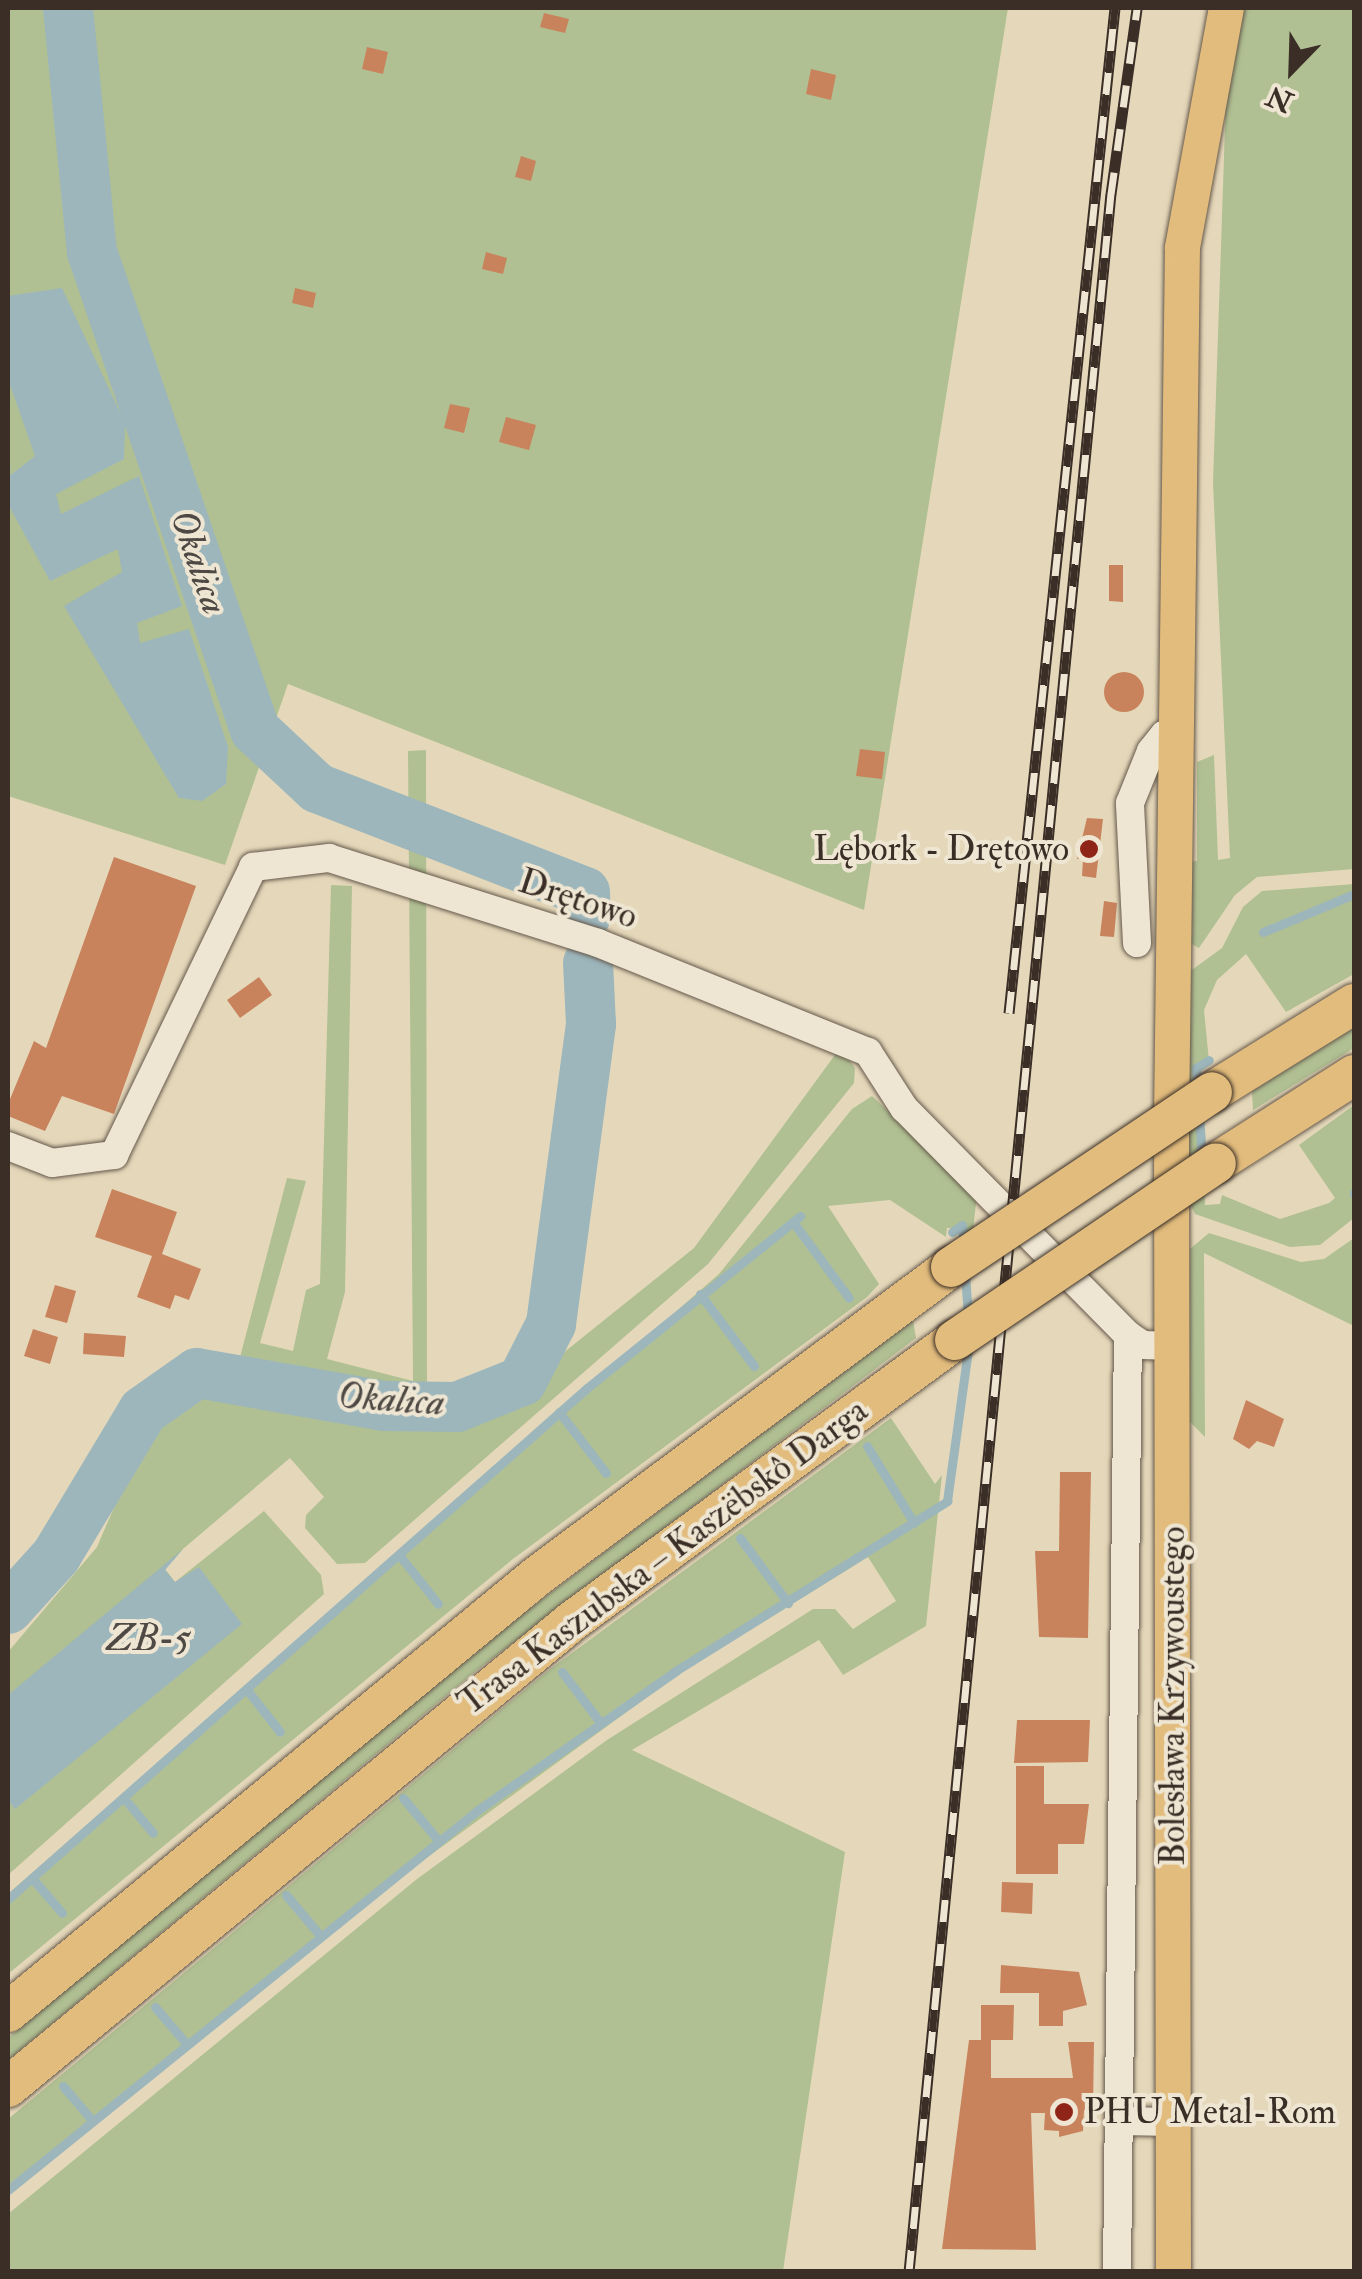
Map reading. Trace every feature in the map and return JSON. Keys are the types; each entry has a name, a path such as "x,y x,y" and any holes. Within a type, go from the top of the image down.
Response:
{"highway":[{"name":"Trasa Kaszubska – Kaszëbskô Darga","path":"8,2012 536,1577 951,1267 1212,1092 1354,1004"},
{"name":"Trasa Kaszubska – Kaszëbskô Darga","path":"8,2087 556,1634 955,1340 1216,1163 1354,1075"}],"main road":[{"name":"Bolesława Krzywoustego","path":"1173,2272 1172,1120 1182,247 1226,8"}],"street":[{"path":"1137,943 1130,802 1151,750 1164,735 1177,734"},
{"name":"Drętowo","path":"8,1146 52,1164 114,1155 253,867 330,858 598,943 868,1052 943,1150 1128,1335"},
{"path":"1128,1335 1143,1345 1172,1346"},
{"path":"1117,2272 1128,1335"},
{"path":"1120,2121 1173,2122"}],"green space":[{"path":"8,8 1008,8 864,910 288,684 225,865 8,796"},
{"path":"1229,8 1354,8 1354,869 1257,877 1235,895 1199,948 1190,943 1187,862 1197,861 1197,762 1214,755 1218,860 1230,858 1213,483"},
{"path":"426,750 427,1385 446,1389 440,1409 496,1369 537,1374 694,1248 840,1048 855,1068 854,1083 708,1264 365,1563 337,1564 305,1528 306,1515 324,1497 290,1458 183,1549 165,1569 175,1582 264,1511 321,1575 324,1594 8,1875 8,1652 97,1547 136,1456 191,1395 233,1384 287,1178 306,1181 260,1343 293,1351 306,1290 320,1284 331,885 352,886 345,1292 327,1359 413,1381 408,751"},
{"path":"1354,884 1354,974 1286,1012 1246,954 1217,980 1204,1010 1209,1061 1198,1069 1205,1205 1220,1204 1222,1195 1280,1219 1329,1203 1335,1198 1299,1145 1354,1105 1354,1218 1320,1245 1290,1247 1195,1214 1186,1195 1189,972 1222,948 1243,907 1262,891"},
{"path":"1354,1027 1354,1048 1253,1110 1252,1091"},
{"path":"872,1096 977,1195 965,1298 961,1228 947,1228 946,1237 890,1200 828,1206 879,1284 867,1297 513,1559 8,1974 8,1894 719,1274 852,1109"},
{"path":"1209,1233 1301,1262 1324,1259 1354,1238 1354,1326 1204,1253 1205,1437 1185,1417 1185,1253"},
{"path":"913,1320 916,1338 477,1670 8,2060 8,2038 467,1656"},
{"path":"891,1418 935,1484 942,1475 926,1626 843,1675 819,1640 632,1750 845,1852 783,2271 8,2271 8,2214 417,1879 607,1740 813,1609 835,1609 853,1629 896,1601 868,1557 680,1673 314,1940 8,2195 8,2119 549,1670"}],"water":[{"path":"62,288 125,423 124,459 56,494 61,514 139,476 182,606 137,623 140,643 189,629 228,747 226,784 202,801 179,798 64,606 122,572 118,549 50,581 8,504 8,477 35,456 8,379 8,296"},
{"name":"ZB-5","path":"183,1549 165,1570 175,1582 199,1567 242,1624 15,1809 8,1800 8,1695"}],"building":[{"path":"544,13 569,19 565,33 540,27"},
{"path":"367,47 388,52 383,74 362,69"},
{"path":"811,69 836,75 831,100 806,94"},
{"path":"521,156 536,161 531,181 515,177"},
{"path":"486,252 507,258 503,274 482,269"},
{"path":"295,288 316,293 313,308 292,303"},
{"path":"450,404 470,408 464,433 444,428"},
{"path":"506,417 536,425 529,450 499,442"},
{"path":"1109,565 1123,565 1123,602 1109,601"},
{"path":"1124,672 1138,678 1144,692 1138,706 1124,712 1110,706 1104,692 1110,678"},
{"path":"860,749 885,752 882,779 856,776"},
{"name":"Lębork - Drętowo","path":"1087,818 1103,819 1096,878 1082,876 1083,859 1077,859"},
{"path":"114,857 196,886 114,1114 62,1096 45,1131 8,1116 8,1104 34,1041 46,1048"},
{"path":"1104,901 1117,903 1114,937 1100,936"},
{"path":"259,977 272,995 240,1018 227,1000"},
{"path":"112,1189 177,1212 162,1254 201,1269 189,1300 175,1295 170,1309 137,1297 152,1256 95,1237"},
{"path":"55,1285 76,1291 67,1323 45,1317"},
{"path":"33,1329 58,1337 50,1364 24,1356"},
{"path":"84,1333 126,1336 124,1357 83,1354"},
{"path":"1246,1400 1284,1419 1274,1447 1257,1441 1249,1449 1233,1439"},
{"path":"1060,1472 1091,1472 1088,1638 1039,1637 1035,1551 1059,1551"},
{"path":"1017,1720 1090,1720 1088,1762 1014,1763"},
{"path":"1016,1766 1044,1766 1044,1804 1089,1804 1084,1844 1058,1844 1058,1874 1016,1874"},
{"path":"1002,1882 1033,1883 1032,1914 1001,1912"},
{"path":"1001,1965 1079,1972 1087,2005 1063,2011 1063,2026 1039,2026 1039,1993 1000,1993"},
{"path":"981,2005 1014,2005 1013,2040 991,2040 991,2078 1073,2078 1068,2042 1094,2042 1093,2110 1084,2110 1083,2131 1059,2137 1059,2131 1044,2130 1045,2113 1031,2113 1036,2250 942,2249 969,2040 981,2040"}],"waterway":[{"name":"Okalica","path":"68,8 92,252 255,730 317,788 585,892 586,916"},
{"path":"1263,932 1354,894"},
{"name":"Okalica","path":"8,1609 56,1556 143,1411 197,1373 384,1406 457,1407 522,1381 551,1324 591,1024 588,963"},
{"path":"1198,1088 1196,1068 1209,1060"},
{"path":"1199,1114 1202,1158"},
{"path":"8,1899 587,1388 800,1216"},
{"path":"793,1222 849,1298"},
{"path":"952,1232 962,1225 964,1247"},
{"path":"965,1273 968,1317"},
{"path":"700,1294 754,1366"},
{"path":"8,2190 478,1810 677,1670 947,1501 969,1342"},
{"path":"559,1412 606,1473"},
{"path":"867,1446 914,1523"},
{"path":"740,1538 788,1603"},
{"path":"400,1556 438,1604"},
{"path":"562,1672 600,1722"},
{"path":"247,1690 280,1732"},
{"path":"124,1798 153,1833"},
{"path":"403,1798 438,1840"},
{"path":"32,1878 62,1913"},
{"path":"286,1895 318,1933"},
{"path":"155,2007 184,2041"},
{"path":"63,2086 91,2119"}],"railway":[{"path":"1009,1013 1115,8"},
{"path":"909,2272 1111,194 1137,8"}],"place":[{"name":"Lębork - Drętowo","path":"1089,849"},
{"name":"PHU Metal-Rom","path":"1064,2112"}]}
